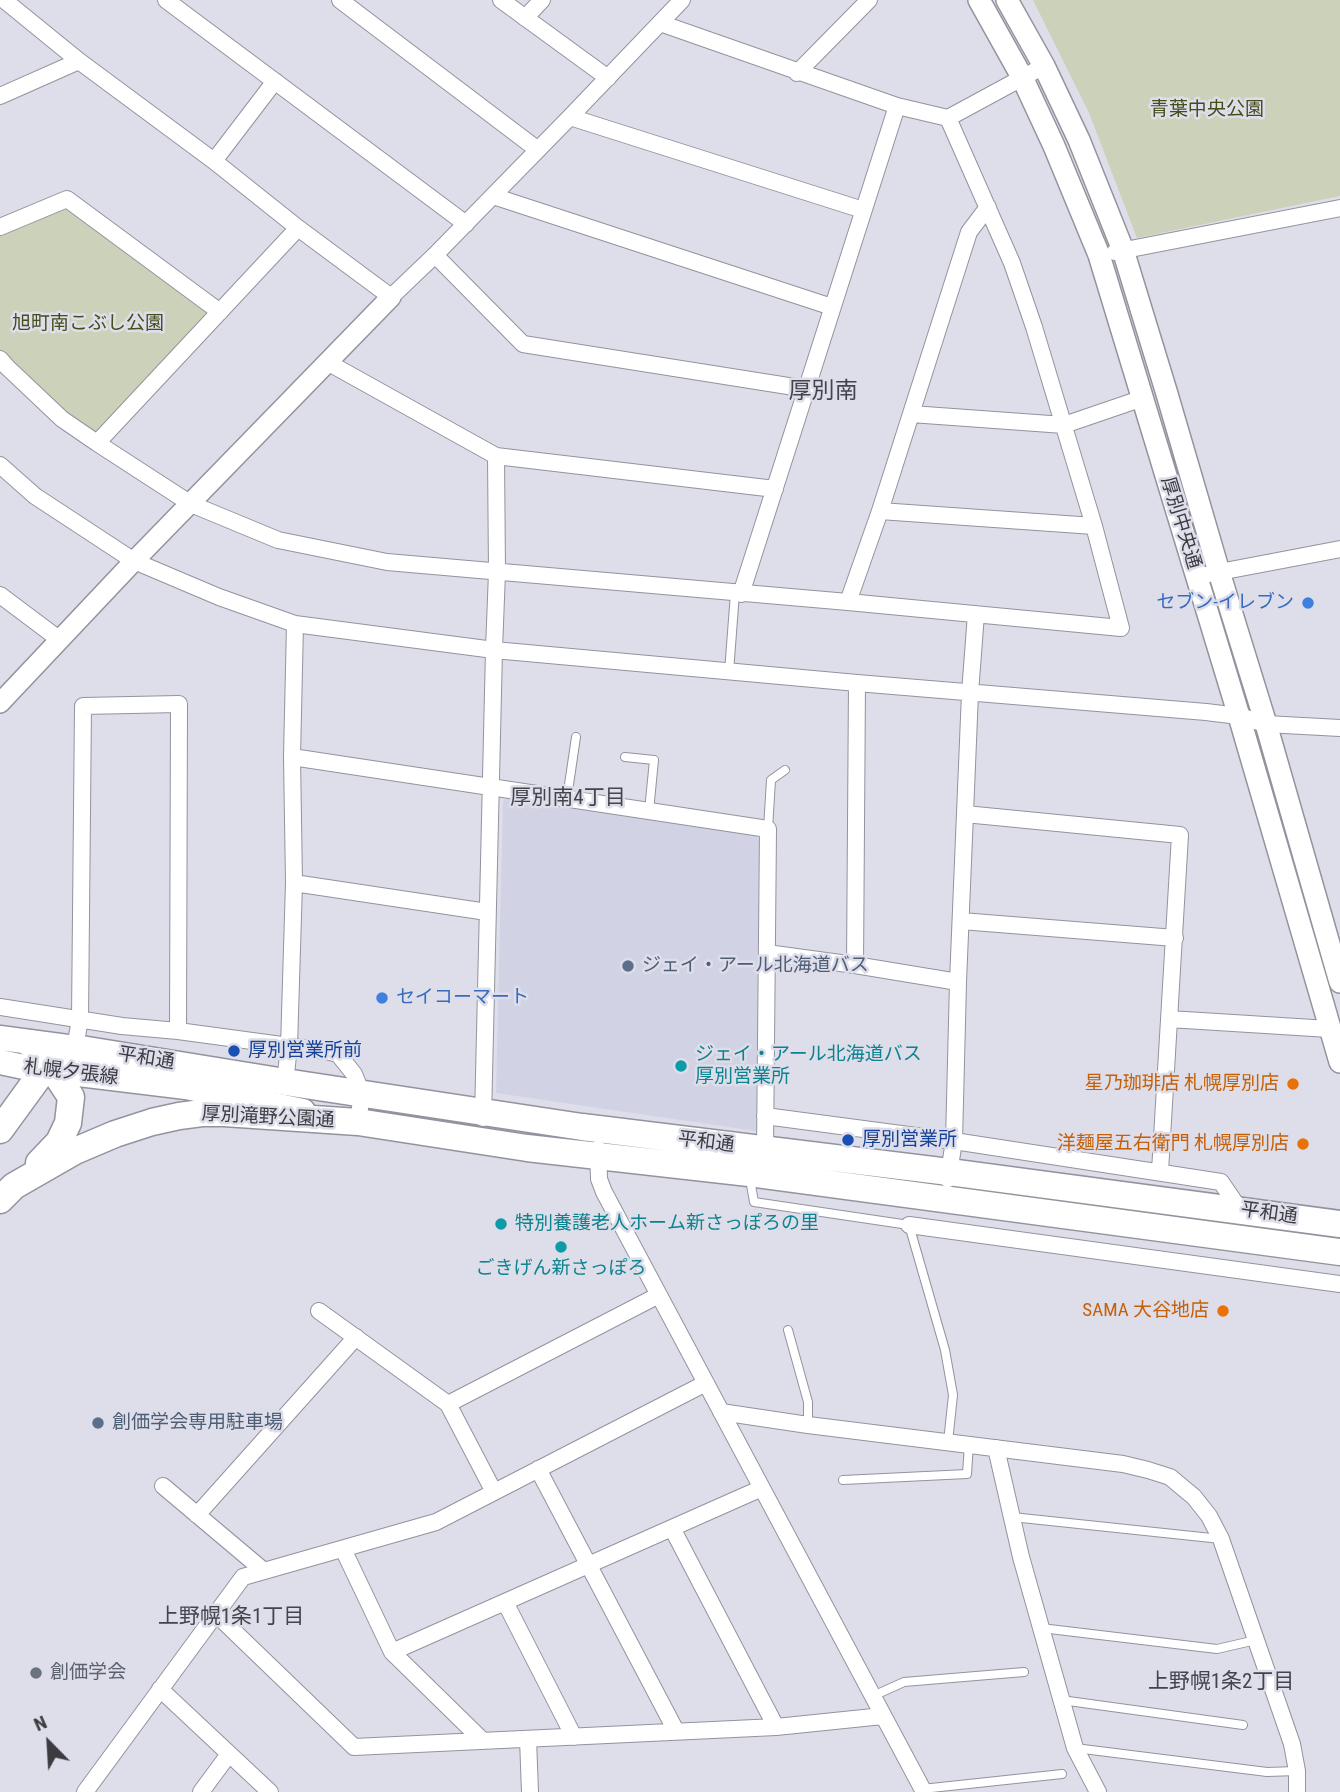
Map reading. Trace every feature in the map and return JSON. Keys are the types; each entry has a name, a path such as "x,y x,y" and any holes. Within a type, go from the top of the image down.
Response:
{"highway":[{"path":"7,1193 60,1142 68,1124 71,1097 49,1069 44,1056 29,1043"},
{"name":"平和通","path":"75,1048 484,1113 1340,1224"},
{"path":"0,1130 49,1069 75,1048"},
{"name":"厚別滝野公園通","path":"7,1193 75,1152 115,1134 179,1116 224,1113 353,1122"},
{"name":"平和通","path":"353,1122 527,1149 749,1173 1340,1252"}],"main road":[{"name":"厚別中央通","path":"979,0 1022,77 1099,255 1239,716 1340,1062"},
{"name":"厚別中央通","path":"1007,0 1044,66 1079,139 1123,250 1266,724 1340,982"},
{"name":"札幌夕張線","path":"0,1038 75,1048"},
{"name":"札幌夕張線","path":"0,1062 187,1087 353,1122"}],"street":[{"path":"4,0 79,61 214,160 298,228 391,297"},
{"path":"166,0 466,224"},
{"path":"340,0 538,150"},
{"path":"501,0 608,78"},
{"path":"525,18 542,0"},
{"path":"0,703 327,362 466,224 682,0"},
{"path":"797,72 869,0"},
{"path":"660,23 897,107 948,118 1044,66"},
{"path":"0,96 79,61"},
{"path":"214,160 275,80"},
{"path":"738,594 775,489 897,107"},
{"path":"570,117 863,210"},
{"path":"0,359 62,419 97,443 191,504 278,540 387,562 1121,628 1094,526 1021,289 948,118"},
{"path":"493,195 832,307"},
{"path":"0,227 67,199 220,312"},
{"path":"848,602 880,511 969,232 988,207"},
{"path":"1099,255 1340,208"},
{"path":"97,443 298,228"},
{"path":"435,255 523,344 807,389"},
{"path":"327,362 496,456 775,489"},
{"path":"911,414 1064,425 1143,397"},
{"path":"480,1140 484,1113 497,572 496,456"},
{"path":"0,465 35,496 134,561 219,597 295,624 494,650 1206,712 1239,716 1266,724 1340,728"},
{"path":"880,511 1094,526"},
{"path":"1196,577 1340,549"},
{"path":"0,595 61,640"},
{"path":"944,1199 954,1141 970,693 976,614"},
{"path":"285,1082 289,1047 294,883 292,757 295,624"},
{"path":"855,965 857,683"},
{"path":"75,1048 80,1019 83,706 179,704 178,1031"},
{"path":"292,757 768,829 765,1150"},
{"path":"965,814 1180,835 1160,1171"},
{"path":"294,883 487,912"},
{"path":"961,921 1175,938"},
{"path":"767,953 958,982"},
{"path":"0,1007 338,1054 354,1074 362,1094 353,1122"},
{"path":"1170,1019 1329,1029"},
{"path":"765,1116 954,1141 1221,1182 1240,1210"},
{"path":"600,1129 597,1156 599,1179 604,1192 923,1790"},
{"path":"909,1225 1340,1284"},
{"path":"448,1404 659,1295"},
{"path":"319,1311 448,1404 494,1492"},
{"path":"197,1515 356,1337"},
{"path":"85,1792 243,1577 436,1522 706,1383"},
{"path":"721,1412 1123,1464 1148,1469 1170,1478 1194,1497 1221,1538 1292,1744 1297,1771 1297,1792"},
{"path":"996,1448 1021,1557 1075,1748 1098,1792"},
{"path":"538,1469 676,1731"},
{"path":"163,1486 264,1571"},
{"path":"392,1652 762,1488"},
{"path":"672,1528 776,1727"},
{"path":"343,1549 392,1652 483,1741"},
{"path":"505,1602 574,1737"},
{"path":"216,1614 354,1747 776,1727 883,1716"},
{"path":"160,1689 270,1792"},
{"path":"528,1739 530,1792"},
{"path":"201,1792 229,1754"}],"lane":[{"path":"729,672 738,594"},
{"path":"567,798 576,737"},
{"path":"625,757 654,760 649,811"},
{"path":"768,829 771,780 785,770"},
{"path":"749,1173 754,1202 909,1225 945,1350 953,1395 948,1442"},
{"path":"788,1330 808,1402 808,1425"},
{"path":"843,1480 967,1474 969,1444"},
{"path":"1012,1517 1221,1538"},
{"path":"1041,1628 1217,1649 1256,1640"},
{"path":"873,1696 904,1682 1024,1672"},
{"path":"1061,1700 1243,1725"},
{"path":"1075,1748 1267,1772 1297,1771"},
{"path":"923,1790 1062,1774"}],"shaded area":[{"name":"ジェイ・アール北海道バス","path":"508,797 753,832 759,840 756,1131 496,1093 503,801"}],"green space":[{"name":"青葉中央公園","path":"1033,0 1340,0 1340,196 1137,238 1089,113"},
{"name":"旭町南こぶし公園","path":"67,199 220,312 97,443 0,359 0,227"}],"place":[{"name":"セブン-イレブン","path":"1308,603"},
{"name":"ジェイ・アール北海道バス","path":"628,966"},
{"name":"セイコーマート","path":"382,998"},
{"name":"厚別営業所前","path":"234,1051"},
{"name":"ジェイ・アール北海道バス 厚別営業所","path":"681,1066"},
{"name":"星乃珈琲店 札幌厚別店","path":"1293,1084"},
{"name":"厚別営業所","path":"848,1140"},
{"name":"洋麺屋五右衛門 札幌厚別店","path":"1303,1144"},
{"name":"特別養護老人ホーム新さっぽろの里","path":"501,1224"},
{"name":"ごきげん新さっぽろ","path":"561,1247"},
{"name":"SAMA 大谷地店","path":"1223,1311"},
{"name":"創価学会専用駐車場","path":"98,1423"},
{"name":"創価学会","path":"36,1673"}],"district":[{"name":"厚別南","path":"823,392"},
{"name":"厚別南4丁目","path":"568,799"},
{"name":"上野幌1条1丁目","path":"231,1618"},
{"name":"上野幌1条2丁目","path":"1221,1683"}]}
